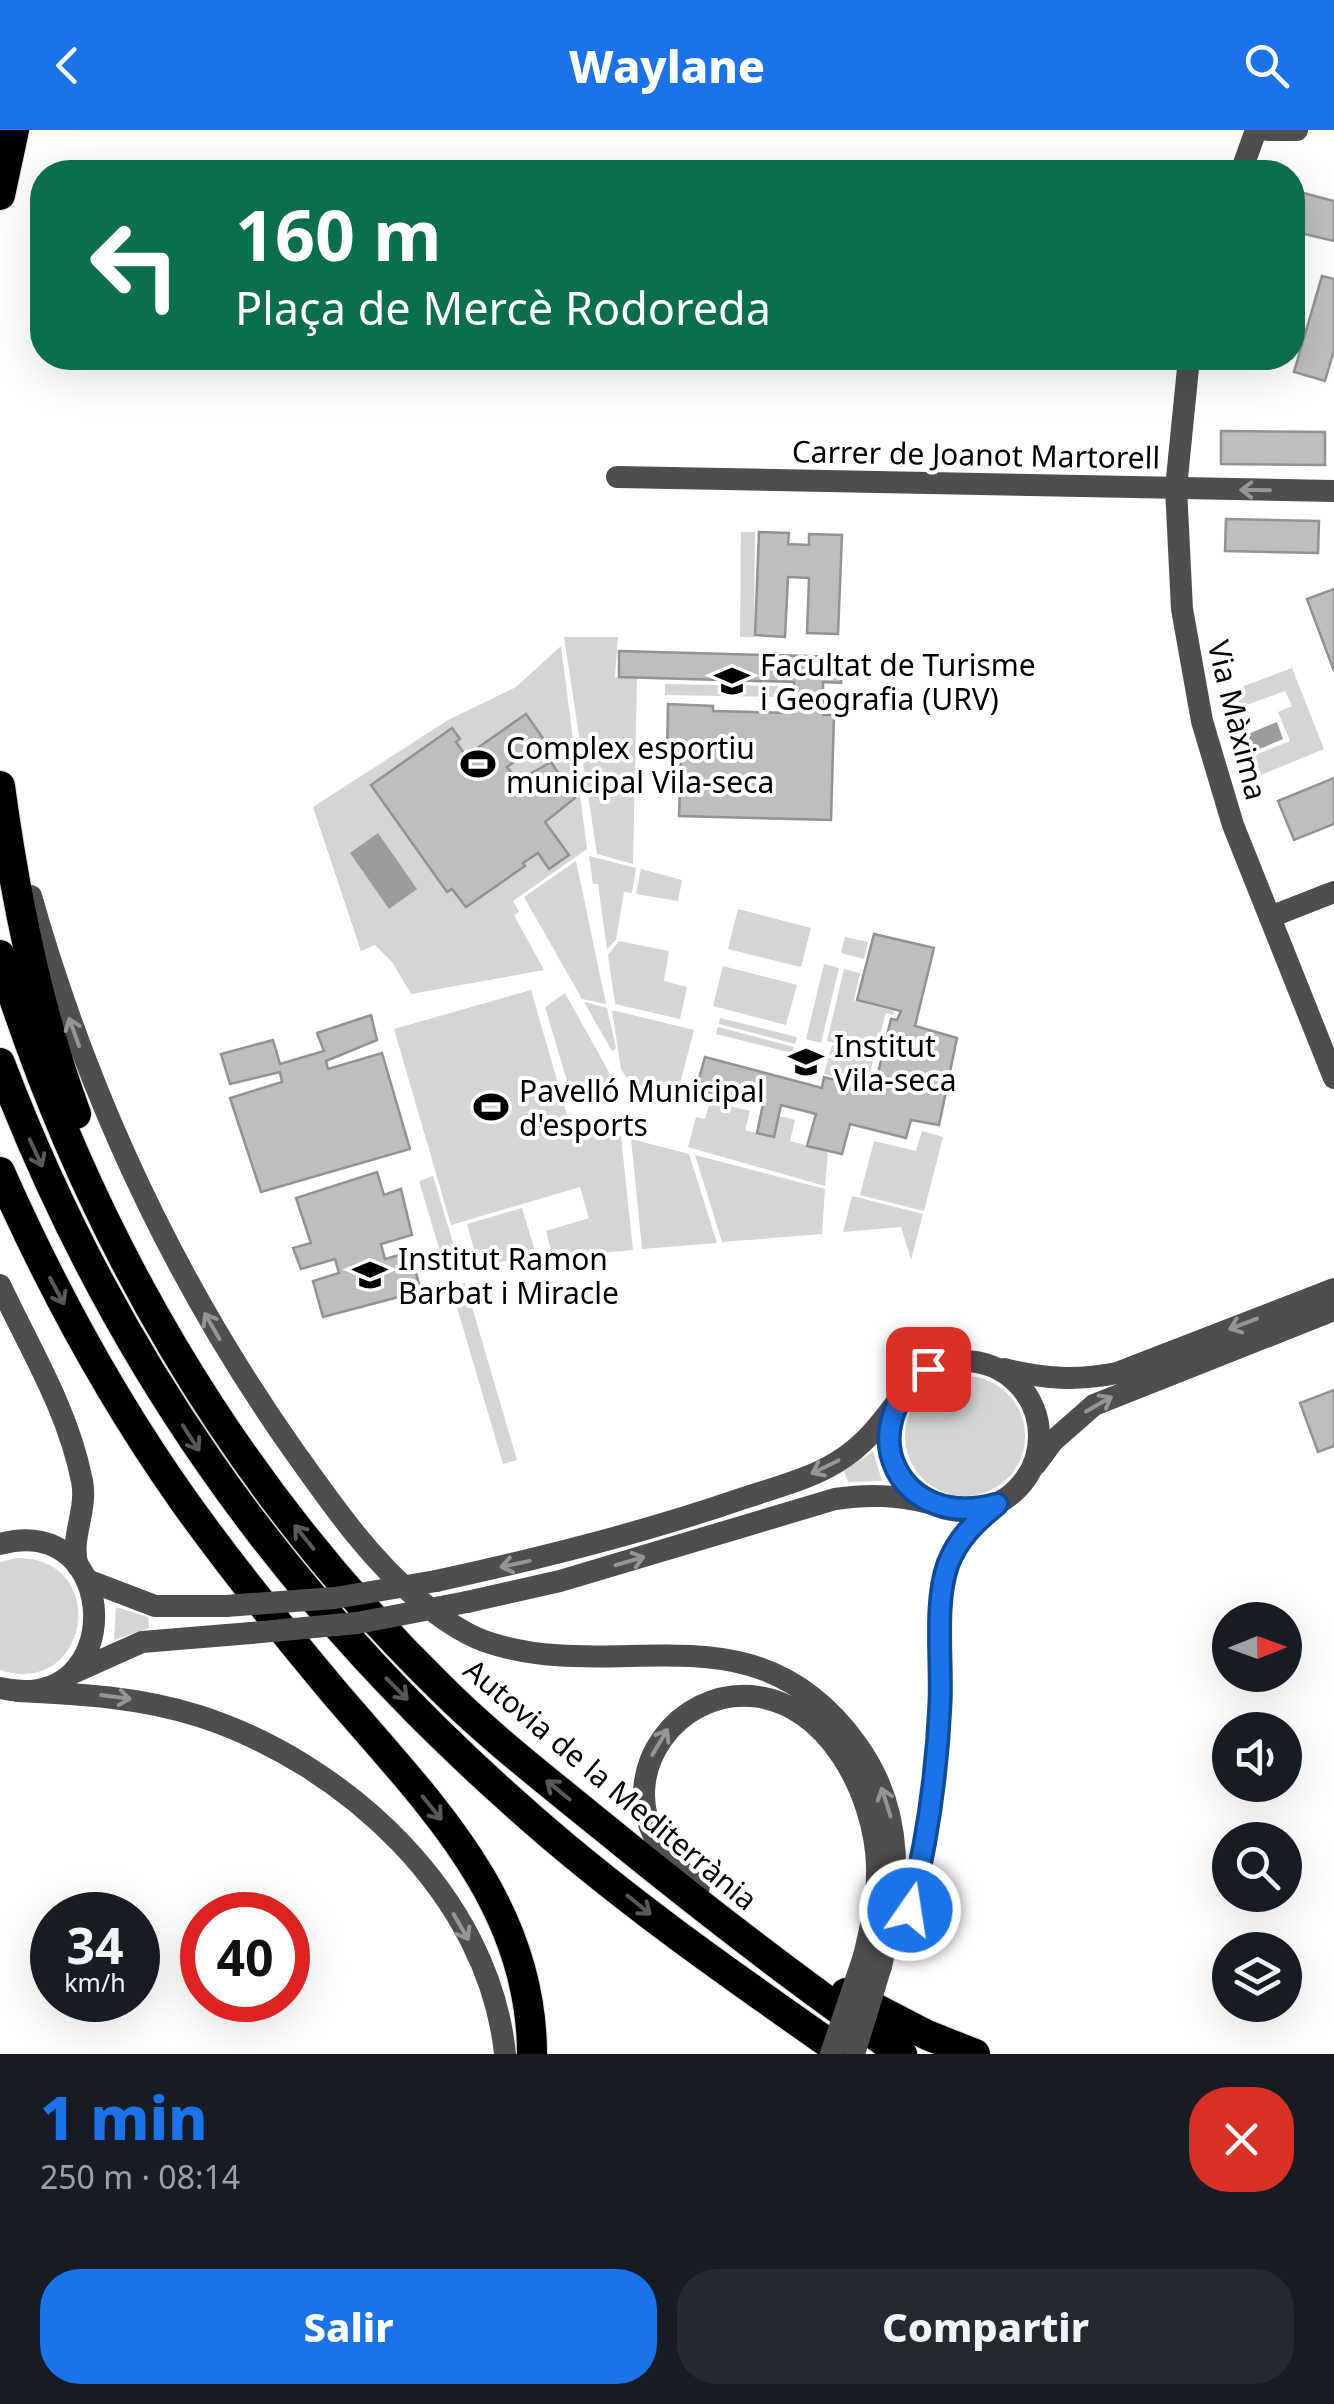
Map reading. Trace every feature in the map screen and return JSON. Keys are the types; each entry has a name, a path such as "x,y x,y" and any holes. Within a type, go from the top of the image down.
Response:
{"highway":[{"path":"0,196 14,130"},
{"path":"0,789 7,850 51,1040 86,1142 142,1274 151,1313"},
{"name":"Autovia de la Mediterrània","path":"0,955 63,1135 151,1313 280,1507 348,1590 484,1730 722,1924 902,2054"},
{"path":"0,1063 30,1141 126,1334 206,1461 257,1530 357,1648 513,1803 672,1931 851,2053"},
{"path":"0,1172 81,1338 157,1462 224,1555 450,1829 481,1873 508,1929 522,1971 532,2054"},
{"path":"634,1852 658,1856 836,1988 927,2035 975,2054"},
{"path":"672,1931 702,1967 807,2054"}],"street":[{"path":"1245,160 1256,130"},
{"path":"1268,130 1297,130"},
{"name":"Via Màxima","path":"1188,370 1176,488 1182,609 1202,721 1233,825 1334,1078"},
{"name":"Carrer de Joanot Martorell","path":"618,477 1334,491"},
{"path":"0,789 66,1012 142,1197 213,1330 345,1522 378,1560 457,1629 482,1640 532,1652 680,1654 730,1660 787,1682 827,1710 846,1730 876,1775 892,1819 897,1886 879,1965 851,2053"},
{"path":"1270,917 1334,892"},
{"path":"0,1285 50,1384 74,1450 84,1500 75,1548 94,1596 95,1632 80,1663 67,1675"},
{"path":"38,1542 60,1551 82,1573 155,1606 226,1606 335,1598 436,1581 550,1556 692,1516 804,1477 836,1463 865,1442 910,1383 928,1369 962,1361 1057,1379 1084,1380 1117,1372 1334,1290"},
{"path":"831,2054 916,1885 932,1797 940,1704 942,1597 948,1566 973,1523 1016,1490 1053,1441 1094,1405 1334,1310"},
{"path":"996,1367 1023,1390 1038,1424 1039,1448 1031,1471"},
{"path":"896,1403 890,1425 894,1459 910,1489 929,1503"},
{"path":"9,1689 52,1684 142,1642 357,1623 560,1581 835,1499 896,1495 951,1510 974,1511 997,1504"},
{"path":"0,1544 58,1540 80,1523"},
{"path":"9,1689 109,1696 199,1716 264,1742 342,1791 398,1841 445,1901 491,1986 506,2054"},
{"path":"699,1888 652,1834 645,1788 653,1754 667,1730 704,1703 751,1696 780,1704 810,1721 831,1744 852,1773 867,1808 877,1866 874,1904 879,1965"}],"shaded area":[{"path":"741,532 755,532 754,637 740,637"},
{"path":"564,637 618,637 615,677 637,678 633,864 597,854"},
{"name":"Complex esportiu municipal Vila-seca","path":"561,646 587,849 513,901 519,912 514,915 544,970 411,994 392,962 375,945 361,951 313,807 448,720 516,687"},
{"path":"1292,668 1324,749 1249,780 1242,760 1290,741 1278,712 1292,706 1285,691 1230,711 1225,693"},
{"path":"665,684 778,686 777,697 665,695"},
{"path":"1277,722 1283,739 1248,754 1241,737"},
{"path":"378,833 417,889 389,909 350,853"},
{"path":"589,856 636,868 632,893 624,892 616,940 607,949 598,884 593,884"},
{"path":"576,861 606,1004 582,999 524,897"},
{"path":"641,869 682,880 678,901 636,894"},
{"path":"738,909 811,928 801,967 728,949"},
{"path":"845,937 868,942 864,959 841,953"},
{"path":"619,941 669,951 664,981 687,987 680,1019 615,1004 608,955"},
{"path":"824,964 839,968 821,1043 806,1039"},
{"path":"723,966 797,985 786,1025 713,1006"},
{"path":"844,969 860,973 854,1001 894,1011 893,1015 886,1013 875,1053 827,1041"},
{"name":"Pavelló Municipal d'esports","path":"531,990 569,1122 621,1136 633,1250 553,1257 546,1231 589,1218 580,1187 451,1225 394,1029"},
{"path":"565,993 616,1085 617,1096 568,1084 545,1007"},
{"path":"584,1002 607,1008 616,1048 612,1051"},
{"path":"612,1010 694,1030 676,1099 633,1088 621,1069"},
{"path":"720,1018 797,1037 795,1044 719,1024"},
{"path":"718,1027 794,1047 792,1053 716,1034"},
{"path":"832,1045 874,1057 867,1085 824,1074"},
{"path":"710,1101 750,1111 745,1130 773,1137 780,1116 795,1120 790,1141 828,1151 825,1186 688,1147 696,1117 705,1119"},
{"path":"922,1131 943,1137 924,1211 860,1195 874,1141 916,1151"},
{"path":"631,1139 689,1154 717,1243 642,1249"},
{"path":"695,1155 825,1189 822,1234 722,1242"},
{"path":"433,1176 459,1263 445,1268 419,1181"},
{"path":"852,1196 923,1214 911,1260 901,1227 843,1232"},
{"path":"522,1208 537,1258 478,1264 467,1224"},
{"path":"465,1283 517,1460 503,1464 451,1287"},
{"path":"965,1376 988,1380 1008,1393 1021,1413 1025,1436 1021,1459 1008,1479 988,1492 965,1496 942,1492 922,1479 909,1459 905,1436 909,1413 922,1393 942,1380"},
{"path":"873,1451 882,1481 848,1482 844,1471"},
{"path":"17,1558 47,1564 67,1580 77,1601 78,1625 70,1647 54,1665 30,1674 0,1670 0,1562"},
{"path":"116,1607 148,1617 149,1628 114,1640"}],"building":[{"path":"1305,193 1334,201 1334,241 1305,234"},
{"path":"1322,276 1334,279 1334,350 1325,381 1294,372 1305,370 1305,334"},
{"path":"1221,431 1325,432 1325,465 1221,464"},
{"path":"1226,519 1319,521 1318,553 1225,551"},
{"path":"759,532 789,533 788,544 809,545 809,534 842,535 838,634 807,633 809,578 788,577 785,637 755,635"},
{"path":"1334,589 1334,671 1307,599"},
{"path":"619,651 842,657 841,683 823,682 823,715 834,715 831,820 679,816 681,761 667,761 668,704 713,706 713,711 794,713 794,682 619,677"},
{"path":"526,714 549,747 530,761 525,754 507,767 518,781 551,762 575,798 545,822 569,855 549,869 538,853 466,907 452,889 447,892 371,785 452,728 466,756"},
{"path":"1334,778 1334,824 1294,840 1278,801"},
{"path":"874,934 934,948 915,1026 957,1038 939,1125 911,1120 906,1138 850,1124 842,1154 807,1146 816,1114 781,1105 774,1137 757,1133 763,1104 696,1089 705,1057 822,1088 824,1077 874,1090 891,1019 897,1020 901,1011 857,1000"},
{"path":"371,1015 377,1040 326,1061 328,1069 382,1053 410,1149 261,1192 230,1098 282,1082 280,1072 230,1084 221,1054 273,1040 280,1064 324,1051 317,1033"},
{"path":"377,1172 384,1195 401,1189 412,1235 381,1244 385,1259 410,1252 421,1291 323,1317 313,1281 339,1273 335,1259 301,1269 293,1248 311,1243 296,1198"},
{"path":"1334,1390 1334,1446 1318,1452 1300,1403"}],"place":[{"name":"Facultat de Turisme i Geografia (URV)","path":"732,681"},
{"name":"Complex esportiu municipal Vila-seca","path":"478,764"},
{"name":"Institut Vila-seca","path":"806,1062"},
{"name":"Pavelló Municipal d'esports","path":"491,1107"},
{"name":"Institut Ramon Barbat i Miracle","path":"370,1275"}],"route":[{"path":"910,1910 932,1797 948,1566 973,1523 997,1504 974,1511 951,1510 929,1503 910,1489 897,1470 890,1448 890,1425 896,1403 910,1383 928,1369"}]}
